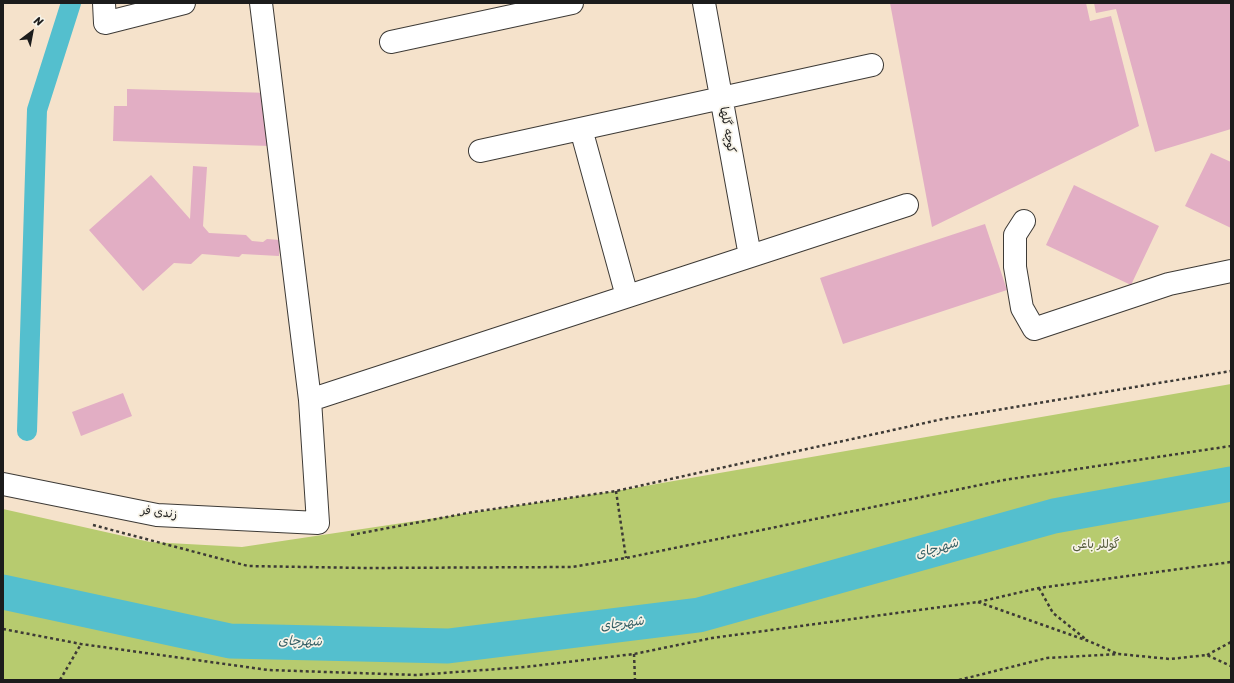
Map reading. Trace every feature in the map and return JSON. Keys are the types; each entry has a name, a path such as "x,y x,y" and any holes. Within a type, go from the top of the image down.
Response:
{"street":[{"path":"104,13 184,3"},
{"path":"262,3 310,400 907,205"},
{"path":"391,42 572,3"},
{"name":"کوچه گلها","path":"704,3 750,256"},
{"path":"480,151 872,65"},
{"path":"581,129 627,296"},
{"path":"1024,222 1016,235 1014,268 1022,308 1034,329 1169,284 1231,271"},
{"name":"زندی فر","path":"3,484 157,515 318,523 310,400"}],"path":[{"path":"351,535 473,512 616,491 943,419 1231,371"},
{"path":"88,524 248,566 367,568 572,567 626,558 1004,480 1231,446"},
{"path":"616,491 626,558"},
{"path":"3,629 81,644 268,670 416,675 525,667 634,654 712,638 978,602 1039,588 1231,562"},
{"path":"1039,588 1053,613 1090,642"},
{"path":"978,602 1090,642 1119,654"},
{"path":"959,680 1047,658 1119,654 1170,659 1207,655 1231,642"},
{"path":"60,680 81,644"},
{"path":"634,654 635,680"},
{"path":"1207,655 1231,666"}],"green space":[{"name":"گوللر باغی","path":"1231,384 1231,680 3,680 3,509 150,542 242,547 616,491"}],"building":[{"path":"890,3 1086,3 1090,21 1111,16 1139,126 932,227"},
{"path":"1094,3 1231,3 1231,129 1155,152 1116,9 1096,13"},
{"path":"127,89 271,93 270,146 113,141 114,106 127,106"},
{"path":"1211,153 1231,162 1231,228 1185,206"},
{"path":"193,166 207,167 203,226 209,233 246,235 252,241 263,242 267,239 280,240 279,256 242,254 239,257 202,254 191,264 174,263 143,291 89,230 151,175 190,219"},
{"path":"1074,185 1159,226 1131,285 1046,245"},
{"path":"985,224 1007,290 843,344 820,278"},
{"path":"123,393 132,416 81,436 72,412"}],"waterway":[{"path":"27,431 37,110 71,3"},
{"name":"شهرچای","path":"3,592 230,641 448,646 699,615 1054,516 1231,484"}]}
